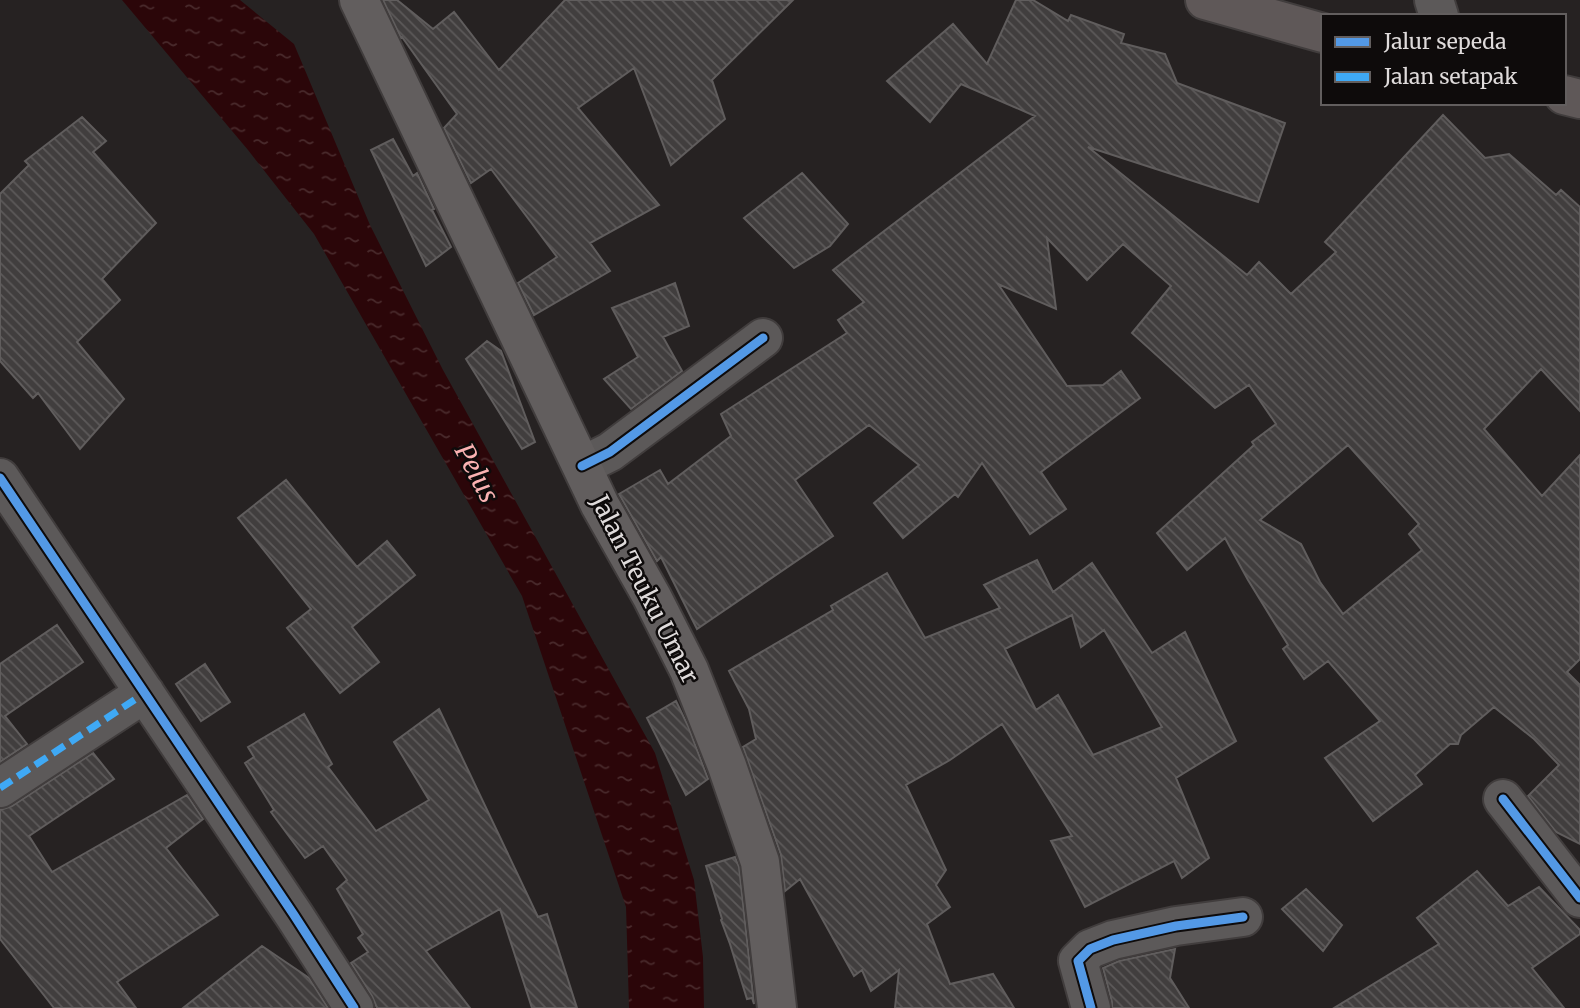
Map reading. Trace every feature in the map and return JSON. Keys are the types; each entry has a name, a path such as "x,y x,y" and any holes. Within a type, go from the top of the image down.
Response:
{"main road":[{"name":"Jalan Teuku Umar","path":"359,0 600,505 689,670 727,766 760,862 777,1008"},
{"path":"1205,0 1321,32"}],"street":[{"path":"582,466 610,452 762,338"},
{"path":"0,478 280,893 354,1008"},
{"path":"0,788 145,694"},
{"path":"1503,799 1580,898"},
{"path":"1091,1008 1078,961 1090,949 1112,940 1176,926 1242,917"}],"water":[{"name":"Pelus","path":"122,0 240,0 294,44 370,225 443,370 655,753 694,880 703,957 704,1008 629,1008 626,907 522,596 314,234 248,150"}],"building":[{"path":"383,0 397,0 433,29 454,12 499,70 565,0 793,0 712,80 725,119 671,165 634,68 578,108 659,205 590,243 610,271 534,315 518,283 557,257 491,169 471,183 444,128 457,114 401,38"},
{"path":"1016,0 1033,0 1068,21 1071,15 1124,34 1121,43 1165,54 1177,83 1285,123 1258,202 1088,147 1247,275 1259,262 1291,294 1336,252 1325,242 1443,115 1485,158 1509,154 1556,195 1561,190 1580,207 1580,411 1541,369 1484,429 1542,496 1580,455 1580,659 1567,672 1580,685 1580,844 1556,832 1528,796 1559,765 1534,739 1494,707 1461,735 1458,744 1450,744 1415,775 1422,784 1373,821 1325,758 1380,721 1328,661 1304,679 1283,649 1288,645 1225,538 1187,570 1157,533 1254,445 1252,442 1276,424 1249,385 1215,408 1132,333 1171,286 1123,244 1087,280 1047,238 1056,309 998,284 1067,386 1103,385 1121,371 1140,398 1041,472 1066,509 1030,534 982,463 958,497 955,494 903,538 874,503 919,465 869,425 795,480 833,536 697,629 661,557 657,561 619,494 660,470 668,484 731,436 721,414 847,333 838,320 864,302 833,270 1035,116 961,84 930,122 887,81 953,24 987,64","holes":["1348,445 1419,524 1409,534 1422,550 1343,614 1320,582 1301,544 1260,520"]},
{"path":"82,117 106,141 93,152 156,223 102,279 120,300 77,342 124,399 80,449 38,393 33,398 0,361 0,194 29,165 25,161"},
{"path":"393,139 413,176 417,173 451,247 426,266 371,150"},
{"path":"802,173 848,224 830,246 794,268 744,218"},
{"path":"675,283 689,326 663,337 682,371 631,409 604,379 638,357 612,308"},
{"path":"487,341 501,351 535,442 522,449 466,359"},
{"path":"286,480 357,567 387,541 415,575 352,627 379,662 340,693 287,628 311,609 238,518"},
{"path":"1037,560 1053,592 1092,563 1152,653 1185,632 1236,741 1176,778 1209,858 1182,878 1174,861 1085,907 1051,841 1072,836 1002,724 950,760 906,785 946,870 936,885 950,907 927,924 950,984 993,974 1014,1008 895,1008 899,970 871,991 862,970 854,976 800,879 785,891 781,855 743,747 756,739 749,709 729,671 833,610 831,606 887,573 925,638 1000,608 984,585","holes":["1072,615 1081,647 1104,630 1162,727 1093,755 1058,695 1036,710 1005,649"]},
{"path":"57,625 83,662 5,716 27,744 0,762 0,664"},
{"path":"205,664 230,702 201,721 176,684"},
{"path":"676,701 708,779 686,795 647,718"},
{"path":"439,709 538,917 547,914 577,1008 532,1008 500,909 426,951 470,1008 377,1008 351,963 368,952 358,938 363,934 337,889 347,880 323,846 305,858 271,812 274,810 245,763 254,757 248,747 304,714 332,764 328,767 376,831 429,800 394,742"},
{"path":"93,753 114,779 29,836 52,872 187,795 203,819 166,848 218,915 117,982 136,1008 54,1008 0,939 0,810 12,806"},
{"path":"735,857 739,867 754,1004 752,998 747,999 706,866"},
{"path":"1477,871 1508,906 1539,887 1580,930 1580,934 1532,968 1564,1008 1334,1008 1439,944 1417,918"},
{"path":"1306,889 1342,925 1323,951 1282,909"},
{"path":"262,946 309,978 328,1008 183,1008"},
{"path":"1175,949 1170,978 1189,1008 1112,1008 1103,968 1119,961"}],"marked path":[{"path":"0,788 145,693"}],"cycle path":[{"path":"582,466 610,452 763,338"},
{"path":"0,478 354,1008"},
{"path":"1503,799 1580,898"},
{"path":"1091,1008 1078,961 1090,949 1113,940 1176,926 1243,917"}]}
